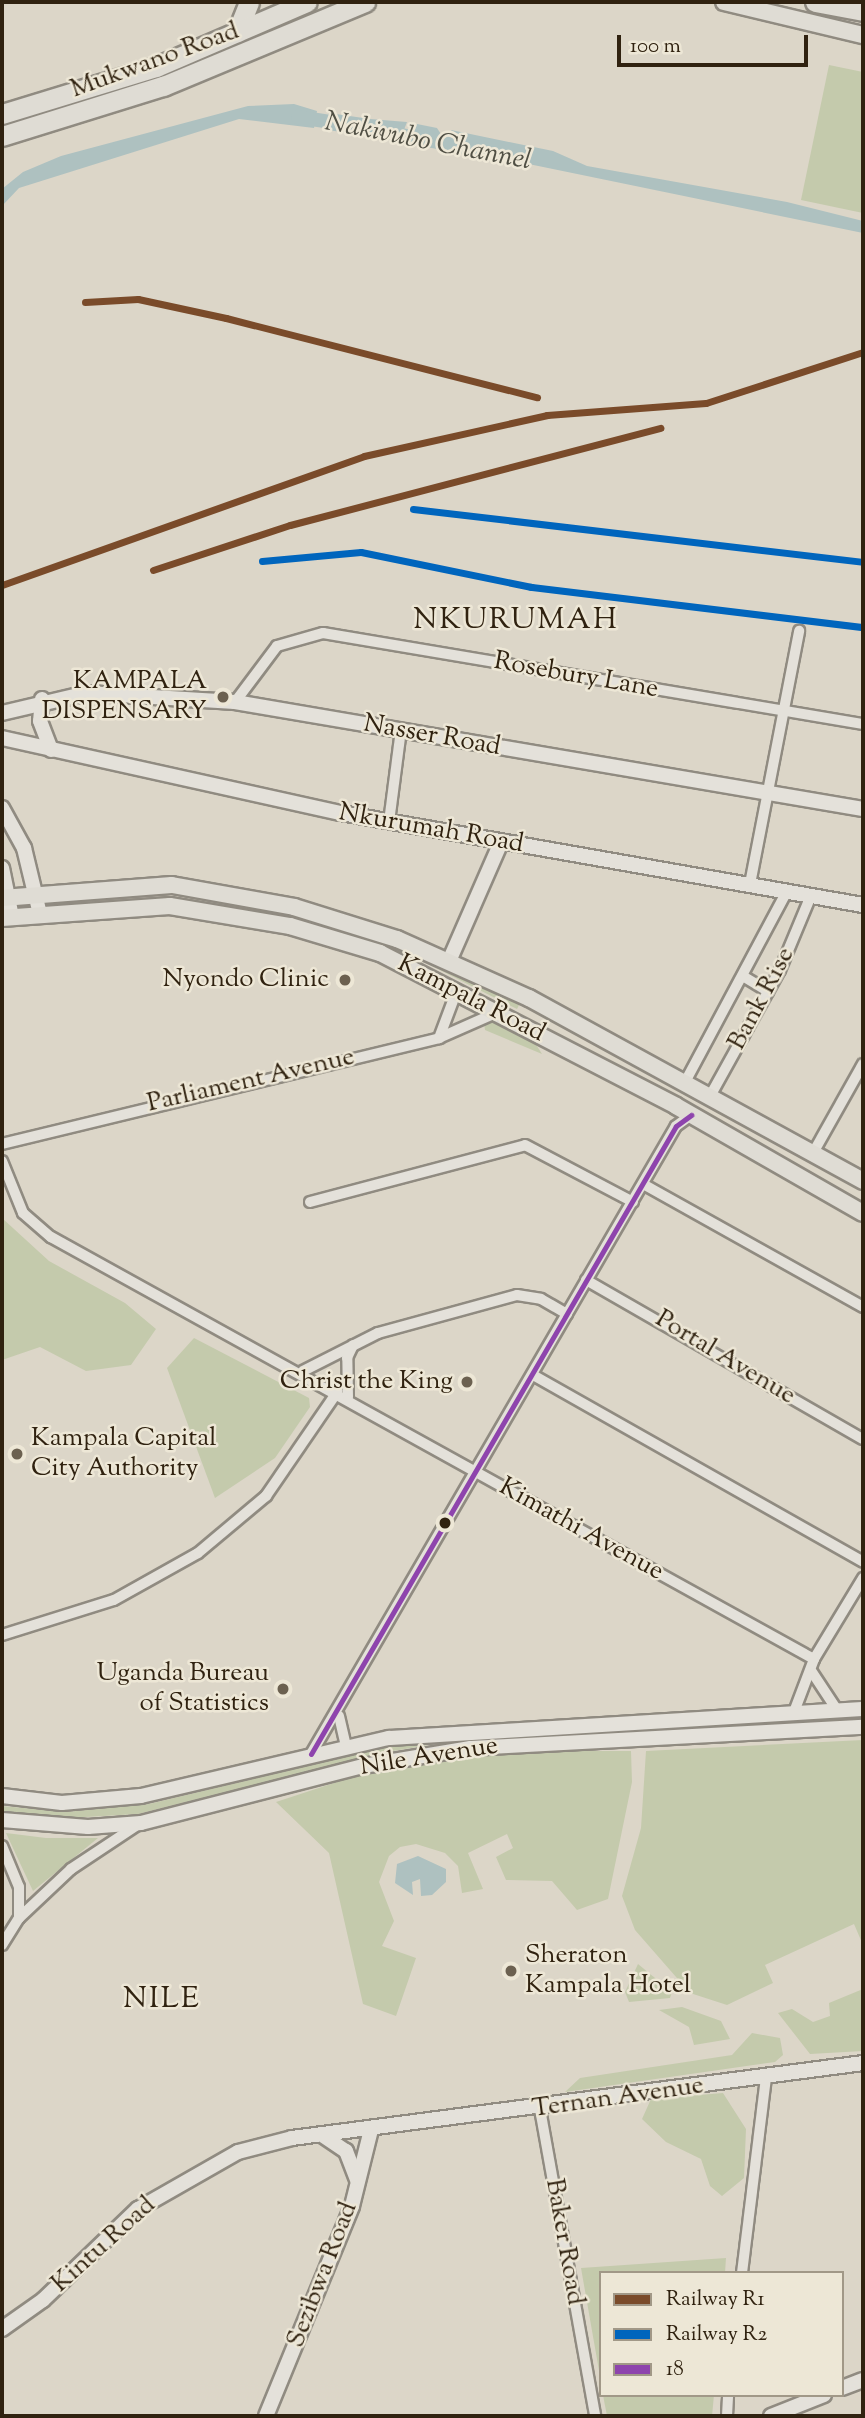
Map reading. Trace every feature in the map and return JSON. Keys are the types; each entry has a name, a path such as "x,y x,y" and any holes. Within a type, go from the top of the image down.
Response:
{"highway":[{"path":"237,32 248,2"},
{"name":"Mukwano Road","path":"2,114 156,67 307,2"},
{"path":"2,136 163,86 365,2"},
{"path":"815,2 863,11"}],"main road":[{"path":"724,2 863,35"},
{"name":"Kampala Road","path":"5,897 36,892 161,884 234,892 450,959 863,1181"},
{"name":"Kampala Road","path":"7,918 149,905 248,917 380,953 457,989 676,1106 863,1213"}],"street":[{"path":"750,884 765,794 799,631"},
{"name":"Rosebury Lane","path":"235,702 277,646 323,633 863,724"},
{"name":"Nasser Road","path":"2,713 42,699 120,692 235,702 863,809"},
{"path":"42,699 40,721 51,750"},
{"path":"389,822 401,730"},
{"name":"Nkurumah Road","path":"2,738 389,822 750,884 810,898 863,905"},
{"path":"2,808 24,848 40,914"},
{"path":"450,959 501,842"},
{"path":"2,868 7,918"},
{"name":"Bank Rise","path":"684,1084 746,978 787,891"},
{"name":"Bank Rise","path":"709,1098 768,991 810,898"},
{"path":"746,978 768,991"},
{"path":"439,1038 457,989"},
{"name":"Parliament Avenue","path":"2,1144 439,1038 498,1012"},
{"path":"813,1153 863,1064"},
{"path":"676,1106 676,1126"},
{"path":"311,1754 339,1716 676,1126 691,1115"},
{"path":"310,1202 526,1145 634,1202"},
{"name":"Kimathi Avenue","path":"2,1161 17,1204 40,1229 303,1371 476,1472 814,1659"},
{"path":"643,1184 863,1307"},
{"name":"Portal Avenue","path":"586,1280 863,1438"},
{"path":"303,1371 353,1345 517,1295 541,1299 567,1314"},
{"path":"348,1397 347,1358 353,1345"},
{"path":"533,1375 863,1562"},
{"path":"2,1635 114,1600 198,1553 273,1488 338,1391"},
{"path":"793,1712 812,1672 814,1659 863,1578"},
{"path":"812,1672 838,1710"},
{"name":"Nile Avenue","path":"2,1796 62,1803 114,1799 346,1746 863,1709"},
{"path":"339,1716 346,1746"},
{"name":"Nile Avenue","path":"2,1820 88,1827 141,1823 351,1769 471,1748 863,1727"},
{"path":"2,1945 19,1918 71,1869 141,1823"},
{"path":"2,1846 19,1887 19,1918"},
{"name":"Ternan Avenue","path":"372,2130 863,2063"},
{"path":"742,2271 766,2078"},
{"name":"Baker Road","path":"540,2109 595,2416"},
{"name":"Kintu Road","path":"2,2329 169,2186 238,2152 322,2135 372,2130"},
{"name":"Sezibwa Road","path":"267,2415 358,2181 372,2130"},
{"path":"322,2135 346,2151 358,2181"},
{"path":"844,2387 863,2379"},
{"path":"727,2416 728,2397"},
{"path":"771,2416 819,2397"}],"green space":[{"path":"829,65 863,72 863,213 801,200"},
{"path":"346,929 414,951 520,1003 517,1009 426,963 345,936"},
{"path":"483,1015 530,1035 542,1054 485,1030"},
{"path":"2,1218 49,1261 125,1303 156,1329 131,1365 86,1371 40,1347 2,1360"},
{"path":"194,1338 309,1398 310,1407 275,1458 215,1498 167,1368"},
{"path":"863,1714 863,1720 471,1738 381,1753 138,1814 51,1819 2,1813 2,1806 66,1812 149,1804 411,1741"},
{"path":"863,1740 863,1945 854,1924 765,1965 773,1983 727,2005 690,1993 635,1930 622,1896 641,1828 646,1751"},
{"path":"493,1751 631,1751 632,1782 608,1899 577,1910 552,1881 506,1880 496,1857 513,1848 507,1834 468,1853 483,1889 462,1893 458,1866 445,1853 416,1844 400,1847 389,1856 379,1882 394,1921 382,1946 416,1958 396,2016 363,2004 329,1853 276,1802 395,1763"},
{"path":"6,1833 46,1838 98,1838 33,1891"},
{"path":"638,1964 672,1992 670,1998 629,2002 625,1992"},
{"path":"863,1989 863,2051 810,2054 778,2013 792,2009 813,2022 830,2016 829,2003"},
{"path":"682,2007 721,2021 730,2039 694,2045 689,2027 659,2010"},
{"path":"752,2033 780,2038 783,2055 775,2062 565,2092 580,2078 732,2055"},
{"path":"723,2093 746,2129 744,2178 722,2196 710,2186 701,2159 666,2142 642,2119 651,2099"},
{"path":"726,2258 725,2271 599,2271 599,2371 581,2268"},
{"path":"603,2397 714,2397 712,2416 607,2416"}],"water":[{"path":"294,104 317,111 314,128 239,119 19,188 2,206 2,189 23,172 61,156 248,106"},
{"path":"329,113 407,122 400,140 327,130"},
{"path":"417,124 437,128 450,148 410,142"},
{"path":"451,130 553,151 587,166 787,202 863,221 863,233 461,150"},
{"path":"418,1856 446,1869 446,1882 432,1895 421,1896 420,1879 412,1882 413,1895 395,1883 397,1864"}],"waterway":[{"name":"Nakivubo Channel","path":"298,117 344,124"},
{"name":"Nakivubo Channel","path":"385,132 475,149"}],"rail line":[{"name":"R1","path":"85,302 138,299 226,318 537,397"},
{"name":"R1","path":"2,585 364,456 547,415 706,403 863,352"},
{"name":"R1","path":"153,570 290,525 660,428"},
{"name":"R2","path":"413,509 863,562"},
{"name":"R2","path":"262,561 361,552 531,587 863,627"}],"transit line":[{"name":"18","path":"311,1754 676,1126 691,1115"}],"place":[{"name":"KAMPALA DISPENSARY","path":"223,697"},
{"name":"Nyondo Clinic","path":"345,980"},
{"name":"Christ the King","path":"467,1382"},
{"name":"Kampala Capital City Authority","path":"17,1454"},
{"name":"Uganda Bureau of Statistics","path":"283,1689"},
{"name":"Sheraton Kampala Hotel","path":"511,1971"}],"district":[{"name":"NKURUMAH","path":"516,621"},
{"name":"NILE","path":"162,2000"}]}
